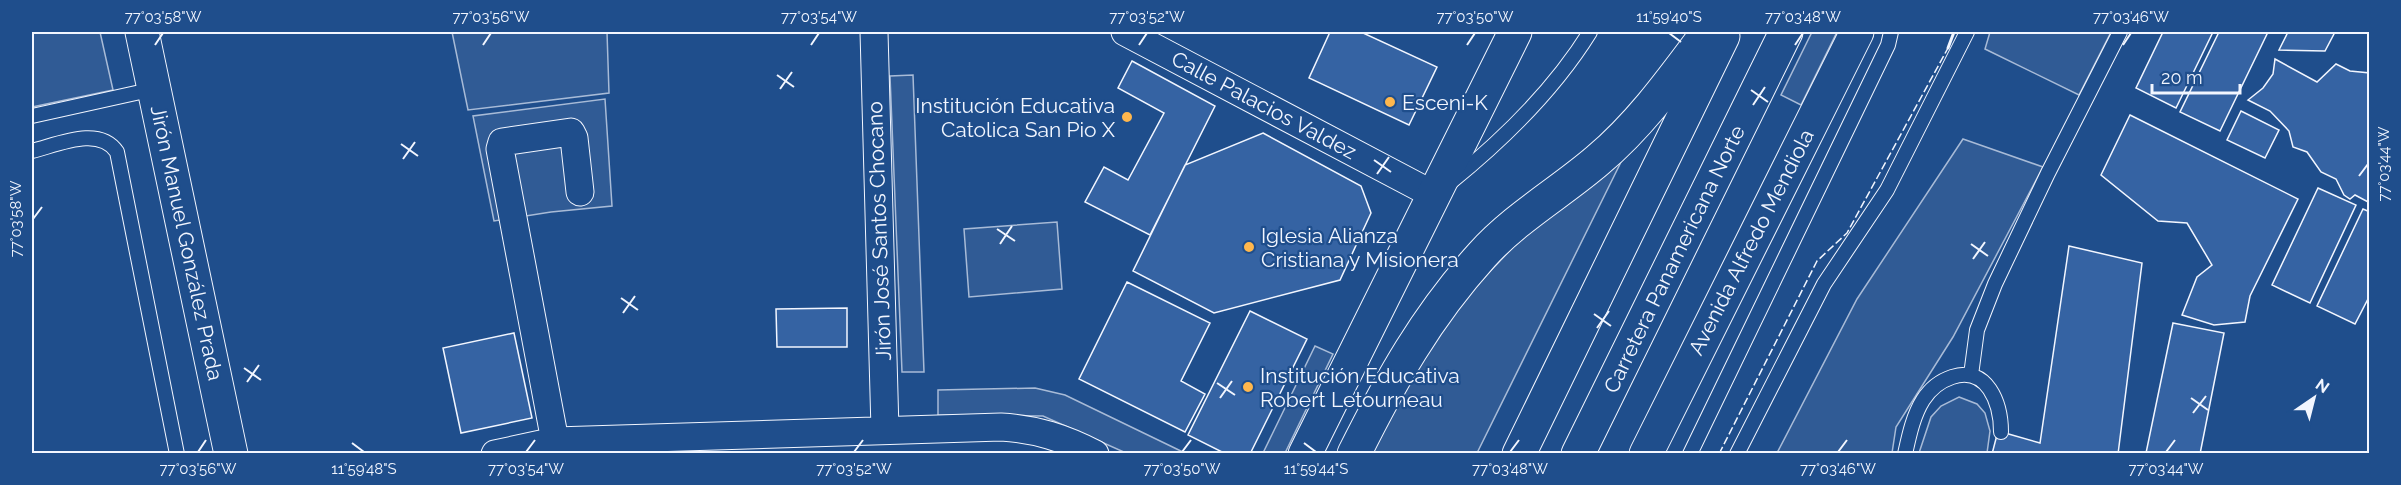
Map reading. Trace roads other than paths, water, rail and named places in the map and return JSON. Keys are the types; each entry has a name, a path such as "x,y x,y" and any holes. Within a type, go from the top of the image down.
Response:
{"main road":[{"name":"Jirón Manuel González Prada","path":"142,32 231,453"},
{"path":"1305,453 1515,32"},
{"path":"1354,453 1395,371 1427,322 1483,253 1600,159 1662,93 1708,32"},
{"path":"1519,453 1725,32"},
{"name":"Carretera Panamericana Norte","path":"1578,453 1786,32"},
{"name":"Avenida Alfredo Mendiola","path":"1646,453 1857,32"},
{"path":"1594,453 1610,390"}],"street":[{"name":"Jirón José Santos Chocano","path":"874,32 885,430"},
{"name":"Calle Palacios Valdez","path":"1125,32 1434,195"},
{"path":"555,441 500,149 502,142 571,132 574,138 580,192"},
{"path":"495,453 555,441 885,430 1026,428 1052,434 1095,453"}],"lane":[{"path":"1434,195 1475,162 1526,114 1568,68 1590,32"},
{"path":"1690,453 1888,45 1891,32"},
{"path":"1737,453 1824,284 1887,190 1967,32"},
{"path":"1971,375 1977,330 1995,284 2048,173 2121,32"},
{"path":"32,116 154,90"},
{"path":"32,151 91,138 108,141 117,152 177,453"},
{"path":"1905,453 1923,399 1942,381 1971,375 1982,380 1993,395 2001,417 2001,432"}],"place":[{"name":"Esceni-K","path":"1390,102"},
{"name":"Institución Educativa Catolica San Pio X","path":"1127,117"},
{"name":"Iglesia Alianza Cristiana y Misionera","path":"1249,247"},
{"name":"Institución Educativa Robert Letourneau","path":"1248,387"}]}
